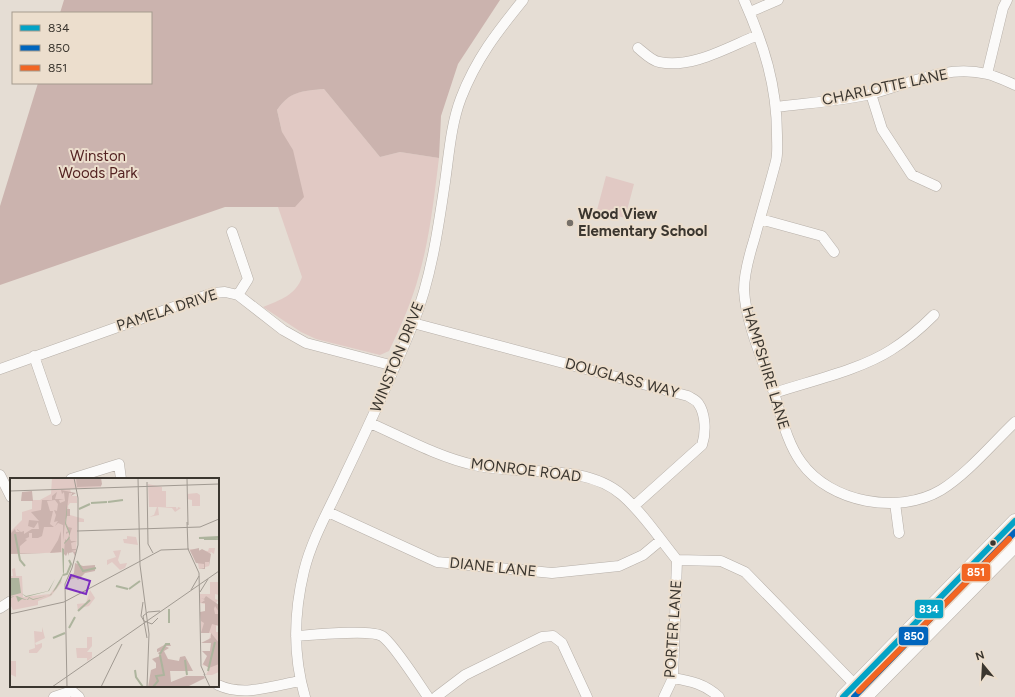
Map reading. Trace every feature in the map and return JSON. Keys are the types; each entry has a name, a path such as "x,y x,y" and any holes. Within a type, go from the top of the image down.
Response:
{"main road":[{"path":"843,697 1015,521"},
{"path":"866,696 1015,545"}],"street":[{"name":"WINSTON DRIVE","path":"305,697 300,681 296,636 298,602 304,570 314,542 370,423 413,323 434,255 453,129 461,99 488,43 523,0"},
{"name":"HAMPSHIRE LANE","path":"744,0 750,12 769,67 777,107 776,159 747,266 744,291 750,321 789,442 802,463 820,481 838,492 863,502 895,503 916,500 941,490 1015,422"},
{"path":"750,12 778,0"},
{"path":"987,74 1003,8 1007,0"},
{"path":"638,48 657,62 676,64 696,60 758,35"},
{"name":"CHARLOTTE LANE","path":"777,107 830,101 871,94 932,74 960,72 987,74 1015,85"},
{"path":"871,94 882,129 912,175 936,186"},
{"path":"760,219 822,236 834,252"},
{"path":"232,232 248,279 238,295"},
{"name":"PAMELA DRIVE","path":"0,369 213,293 226,292 238,295 294,338 306,343 394,366"},
{"path":"774,393 864,364 890,350 915,333 934,315"},
{"name":"DOUGLASS WAY","path":"413,323 688,396 698,402 703,413 705,435 702,445 634,506"},
{"path":"34,356 56,420"},
{"name":"MONROE ROAD","path":"370,423 453,460 476,466 580,476 603,483 620,494 634,506 677,560"},
{"path":"75,478 119,464 121,478"},
{"path":"0,475 10,495"},
{"path":"895,503 899,533"},
{"name":"DIANE LANE","path":"328,512 437,562 552,573 619,566 643,555 661,540"},
{"path":"677,560 721,561 745,572 866,696"},
{"name":"PORTER LANE","path":"664,697 673,678 677,560"},
{"path":"0,608 10,602"},
{"path":"296,636 369,633 381,635 390,644 428,697"},
{"path":"436,697 465,675 542,637 553,636 562,643 587,697"},
{"path":"673,678 699,683 719,697"},
{"path":"219,686 246,695 300,681"},
{"path":"54,697 72,691 79,697"}],"shaded area":[{"path":"324,89 380,157 400,152 439,158 429,232 416,285 406,313 389,351 380,355 316,339 301,332 263,307 292,293 302,277 278,207 294,207 277,110 287,99 297,93 309,90"},
{"path":"606,176 634,184 625,218 597,210"}],"green space":[{"name":"Winston Woods Park","path":"64,0 500,0 458,64 441,116 439,158 400,152 380,157 324,89 309,90 297,93 287,99 277,110 282,132 293,150 304,197 295,207 225,207 0,285 0,206 38,84 152,84 152,12 60,12"}],"transit line":[{"name":"834","path":"843,697 1015,521"},
{"name":"850","path":"854,697 1015,532"},
{"name":"851","path":"859,691 1009,539"}],"place":[{"name":"Wood View Elementary School","path":"570,223"}]}
